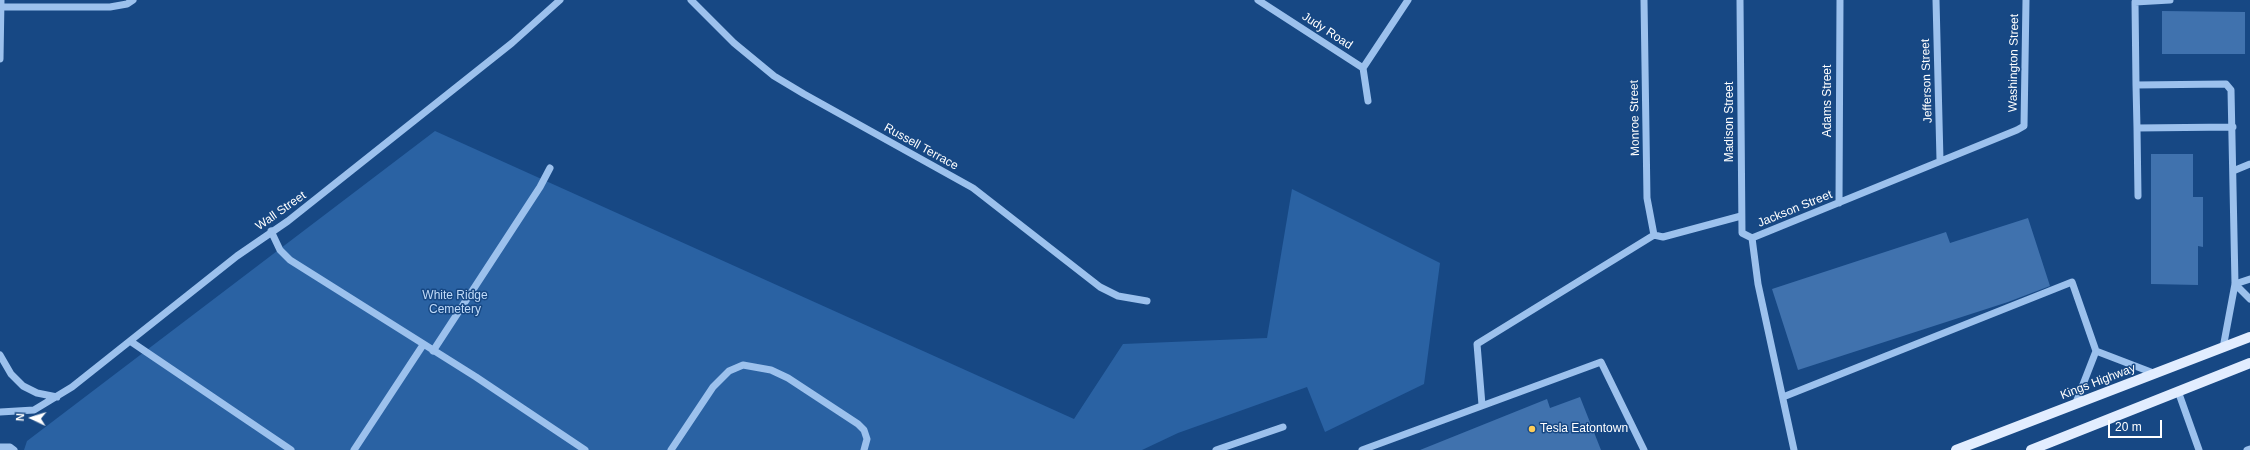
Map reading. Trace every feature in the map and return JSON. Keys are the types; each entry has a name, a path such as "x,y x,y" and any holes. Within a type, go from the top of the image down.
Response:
{"main road":[{"name":"Kings Highway","path":"1956,450 2250,337"},
{"path":"2031,450 2250,363"}],"street":[{"path":"0,59 1,4 110,7 127,4 133,0"},
{"name":"Wall Street","path":"0,412 34,410 58,397 237,256 288,222 512,43 560,0"},
{"name":"Russell Terrace","path":"690,0 734,44 774,76 973,188 1100,287 1118,296 1146,301"},
{"name":"Judy Road","path":"1258,0 1363,68"},
{"path":"1368,101 1363,68 1408,0"},
{"name":"Monroe Street","path":"1644,0 1647,198 1654,235"},
{"name":"Madison Street","path":"1740,0 1741,216 1742,234 1752,238"},
{"name":"Adams Street","path":"1839,203 1840,0"},
{"name":"Jefferson Street","path":"1936,0 1940,160"},
{"name":"Washington Street","path":"2024,126 2026,0"},
{"path":"2138,196 2135,2 2170,0"},
{"path":"2136,85 2226,84 2231,90 2233,127 2235,284 2223,348"},
{"name":"Jackson Street","path":"1794,450 1758,284 1752,238 2024,126"},
{"path":"2137,128 2233,127"},
{"path":"2233,171 2250,164"},
{"path":"433,351 540,187 550,168"},
{"name":"Jackson Street","path":"1482,405 1477,344 1654,235 1662,237 1741,216"},
{"path":"271,232 280,250 290,260 585,450"},
{"path":"2235,284 2250,279"},
{"path":"1783,397 2072,282 2096,351 2075,405"},
{"path":"2235,284 2250,299"},
{"path":"130,341 291,450"},
{"path":"354,450 423,345"},
{"path":"2096,351 2156,374"},
{"path":"0,355 11,374 22,386 37,394 58,397"},
{"path":"1362,450 1601,362 1644,450"},
{"path":"671,450 713,387 729,371 743,365 761,368 788,378 858,424 864,430 867,439 864,450"},
{"path":"2178,392 2199,450"},
{"path":"1216,450 1283,427"},
{"path":"0,447 10,447 14,450"}],"green space":[{"name":"White Ridge Cemetery","path":"435,131 1074,419 1123,344 1267,338 1292,189 1440,263 1424,384 1325,432 1307,387 1178,433 1142,450 24,450 27,441"}],"building":[{"path":"2162,11 2245,12 2245,54 2162,54"},
{"path":"2151,154 2193,154 2193,197 2203,197 2203,247 2198,246 2198,285 2151,284"},
{"path":"2028,218 2050,286 2008,302 1798,370 1772,289 1946,232 1950,243"},
{"name":"Tesla Eatontown","path":"1580,397 1601,450 1420,450 1547,399 1550,408"}],"place":[{"name":"Tesla Eatontown","path":"1532,429"}]}
